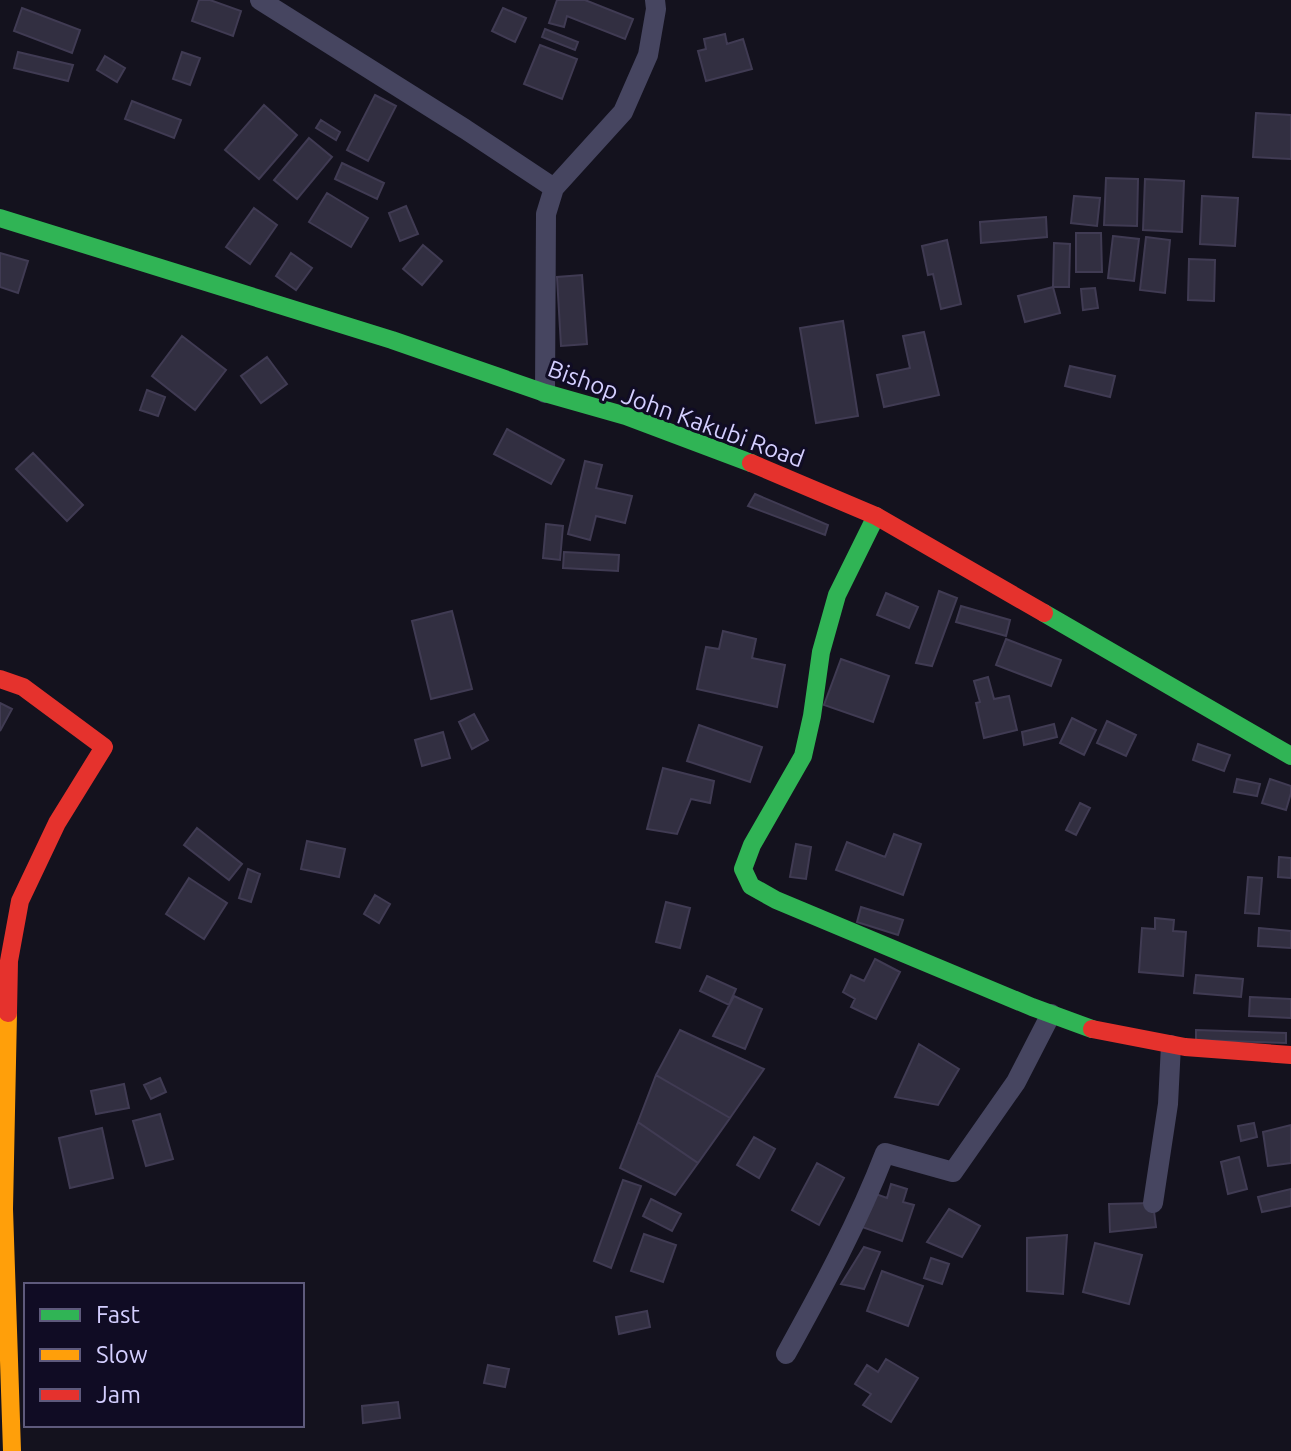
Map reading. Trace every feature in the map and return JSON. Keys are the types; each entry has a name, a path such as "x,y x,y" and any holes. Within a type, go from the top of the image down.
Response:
{"street":[{"path":"260,0 554,188"},
{"path":"545,393 546,214 554,188 623,112 648,55 655,0"},
{"name":"Bishop John Kakubi Road","path":"0,218 392,340 545,393 626,416 756,465 876,516 1291,756"},
{"path":"876,516 837,595 821,652 803,756 752,845 743,869 751,886 776,900 1099,1031 1185,1047 1291,1055"},
{"path":"0,679 23,687 104,747 57,823 20,901 9,961 4,1209 12,1451"},
{"path":"786,1354 864,1205 885,1153 953,1172 1016,1082 1051,1014"},
{"path":"1153,1203 1168,1104 1171,1045"}],"building":[{"path":"199,0 210,0 241,11 233,36 192,21"},
{"path":"557,0 585,0 633,19 625,39 567,16 564,27 549,23"},
{"path":"22,8 80,30 72,53 14,31"},
{"path":"503,8 526,18 515,42 492,31"},
{"path":"545,29 578,42 575,50 542,37"},
{"path":"725,34 727,44 743,39 752,69 706,81 698,51 706,49 704,39"},
{"path":"540,45 577,59 562,99 524,84"},
{"path":"18,52 73,65 68,81 14,68"},
{"path":"182,52 200,58 190,85 173,79"},
{"path":"105,56 125,68 117,82 97,70"},
{"path":"375,95 396,106 368,161 347,150"},
{"path":"132,101 181,120 174,138 125,119"},
{"path":"264,105 297,135 259,179 225,150"},
{"path":"1256,113 1291,115 1291,159 1253,157"},
{"path":"321,120 340,132 336,140 316,128"},
{"path":"309,138 332,157 297,199 274,180"},
{"path":"342,163 384,183 377,199 335,179"},
{"path":"1106,178 1138,179 1137,226 1104,225"},
{"path":"1145,179 1184,181 1182,232 1143,230"},
{"path":"327,193 368,218 351,247 309,222"},
{"path":"1074,196 1100,198 1097,226 1071,223"},
{"path":"1202,196 1238,198 1235,246 1200,244"},
{"path":"406,206 418,234 400,241 389,213"},
{"path":"254,208 277,225 250,264 226,247"},
{"path":"1046,217 1047,237 981,243 980,222"},
{"path":"1076,233 1101,233 1102,272 1076,272"},
{"path":"1113,236 1139,239 1134,281 1108,278"},
{"path":"1146,237 1170,240 1165,293 1140,290"},
{"path":"947,240 961,304 941,309 933,274 928,275 922,246"},
{"path":"1054,243 1070,244 1069,287 1053,287"},
{"path":"423,245 442,261 422,285 403,269"},
{"path":"0,253 28,261 18,293 0,287"},
{"path":"291,253 312,268 296,290 276,276"},
{"path":"1189,259 1215,260 1214,301 1188,300"},
{"path":"582,275 587,344 561,346 557,277"},
{"path":"1053,287 1060,313 1025,322 1018,296"},
{"path":"1095,288 1098,308 1083,310 1081,289"},
{"path":"843,321 858,416 816,423 800,328"},
{"path":"924,332 939,395 884,407 877,375 910,368 903,336"},
{"path":"182,336 226,370 195,410 152,376"},
{"path":"267,357 287,384 261,403 241,376"},
{"path":"1070,366 1115,376 1110,397 1065,386"},
{"path":"147,390 165,397 158,416 140,410"},
{"path":"507,429 564,460 551,484 494,454"},
{"path":"33,453 83,505 67,521 16,469"},
{"path":"585,461 602,465 596,488 632,496 625,523 596,516 590,540 568,534"},
{"path":"755,494 828,525 825,535 748,506"},
{"path":"546,524 563,526 560,560 543,558"},
{"path":"564,552 619,555 618,571 563,568"},
{"path":"939,591 957,598 932,666 916,663"},
{"path":"886,593 918,607 909,628 877,615"},
{"path":"961,606 1010,620 1006,636 956,622"},
{"path":"452,611 472,689 431,699 412,621"},
{"path":"723,631 756,639 752,658 785,665 777,707 697,689 706,647 719,649"},
{"path":"1006,639 1061,660 1051,686 996,665"},
{"path":"841,659 889,676 873,722 824,705"},
{"path":"988,677 994,699 1009,696 1017,730 984,738 974,681"},
{"path":"0,703 12,709 0,731"},
{"path":"474,714 488,740 472,749 459,722"},
{"path":"1072,718 1096,730 1084,755 1060,743"},
{"path":"1107,721 1136,735 1126,756 1097,743"},
{"path":"1054,724 1057,737 1024,745 1022,732"},
{"path":"699,725 762,747 750,782 687,761"},
{"path":"443,732 450,758 422,766 415,740"},
{"path":"1198,744 1230,755 1224,771 1193,760"},
{"path":"663,768 714,781 710,803 691,799 677,834 647,829"},
{"path":"1237,779 1260,784 1257,796 1234,792"},
{"path":"1270,779 1291,786 1286,810 1262,803"},
{"path":"1080,803 1090,808 1076,835 1066,830"},
{"path":"197,828 242,864 229,880 184,845"},
{"path":"894,834 921,844 903,895 836,870 847,842 885,857"},
{"path":"307,841 345,849 339,877 301,869"},
{"path":"796,844 811,847 806,879 790,877"},
{"path":"1279,857 1291,858 1291,878 1278,877"},
{"path":"248,869 260,874 251,902 239,898"},
{"path":"1248,877 1262,878 1259,914 1245,913"},
{"path":"189,878 227,903 204,939 166,914"},
{"path":"375,895 390,904 379,923 364,914"},
{"path":"666,902 690,908 680,948 656,942"},
{"path":"861,907 903,920 898,935 857,922"},
{"path":"1155,918 1174,920 1173,931 1186,932 1183,976 1139,972 1142,928 1155,929"},
{"path":"1259,928 1291,931 1291,948 1258,946"},
{"path":"875,959 900,972 876,1019 851,1007 855,999 843,992 851,975 864,981"},
{"path":"1196,975 1243,979 1241,997 1194,993"},
{"path":"707,976 736,989 729,1005 700,991"},
{"path":"734,996 762,1009 745,1049 713,1036"},
{"path":"1250,997 1291,999 1291,1018 1249,1016"},
{"path":"680,1030 764,1069 730,1118 656,1075"},
{"path":"1196,1030 1286,1033 1286,1043 1196,1040"},
{"path":"919,1044 959,1069 938,1105 895,1097"},
{"path":"656,1075 730,1118 698,1163 638,1122"},
{"path":"160,1078 166,1092 151,1099 144,1085"},
{"path":"124,1084 129,1108 96,1114 91,1091"},
{"path":"160,1114 173,1159 146,1166 133,1121"},
{"path":"638,1122 698,1163 675,1195 620,1168"},
{"path":"1254,1123 1257,1137 1241,1141 1238,1126"},
{"path":"1291,1125 1291,1163 1268,1166 1263,1132"},
{"path":"102,1128 113,1178 70,1188 59,1138"},
{"path":"754,1137 775,1149 759,1178 737,1165"},
{"path":"1239,1157 1247,1189 1228,1194 1221,1162"},
{"path":"817,1163 844,1178 819,1225 792,1210"},
{"path":"623,1180 641,1186 611,1268 594,1261"},
{"path":"891,1184 907,1189 903,1202 914,1205 902,1241 859,1226 870,1192 887,1198"},
{"path":"1291,1189 1291,1206 1262,1212 1258,1197"},
{"path":"651,1199 681,1214 672,1231 643,1216"},
{"path":"1153,1203 1156,1227 1110,1232 1109,1204"},
{"path":"949,1209 980,1226 962,1257 927,1242"},
{"path":"644,1234 676,1245 663,1282 631,1271"},
{"path":"1067,1235 1063,1294 1027,1291 1027,1238"},
{"path":"1095,1243 1142,1255 1129,1304 1083,1292"},
{"path":"864,1247 880,1252 864,1289 841,1284"},
{"path":"931,1258 949,1264 942,1284 924,1278"},
{"path":"882,1271 923,1286 908,1326 867,1311"},
{"path":"647,1311 650,1327 619,1334 616,1317"},
{"path":"886,1359 918,1378 891,1422 863,1405 871,1394 855,1384 867,1365 878,1372"},
{"path":"488,1365 509,1369 505,1387 484,1383"},
{"path":"398,1402 400,1418 363,1423 362,1406"}],"traffic: fast":[{"path":"0,218 392,340 545,393 626,416 751,463"},
{"path":"876,516 837,595 821,652 803,756 752,845 743,869 751,886 776,900 1092,1029"},
{"path":"1044,613 1291,756"}],"traffic: slow":[{"path":"8,1013 4,1209 12,1451"}],"traffic: jam":[{"path":"751,463 876,516 1044,613"},
{"path":"0,679 23,687 104,747 57,823 20,901 9,961 8,1013"},
{"path":"1092,1029 1185,1047 1291,1055"}]}
